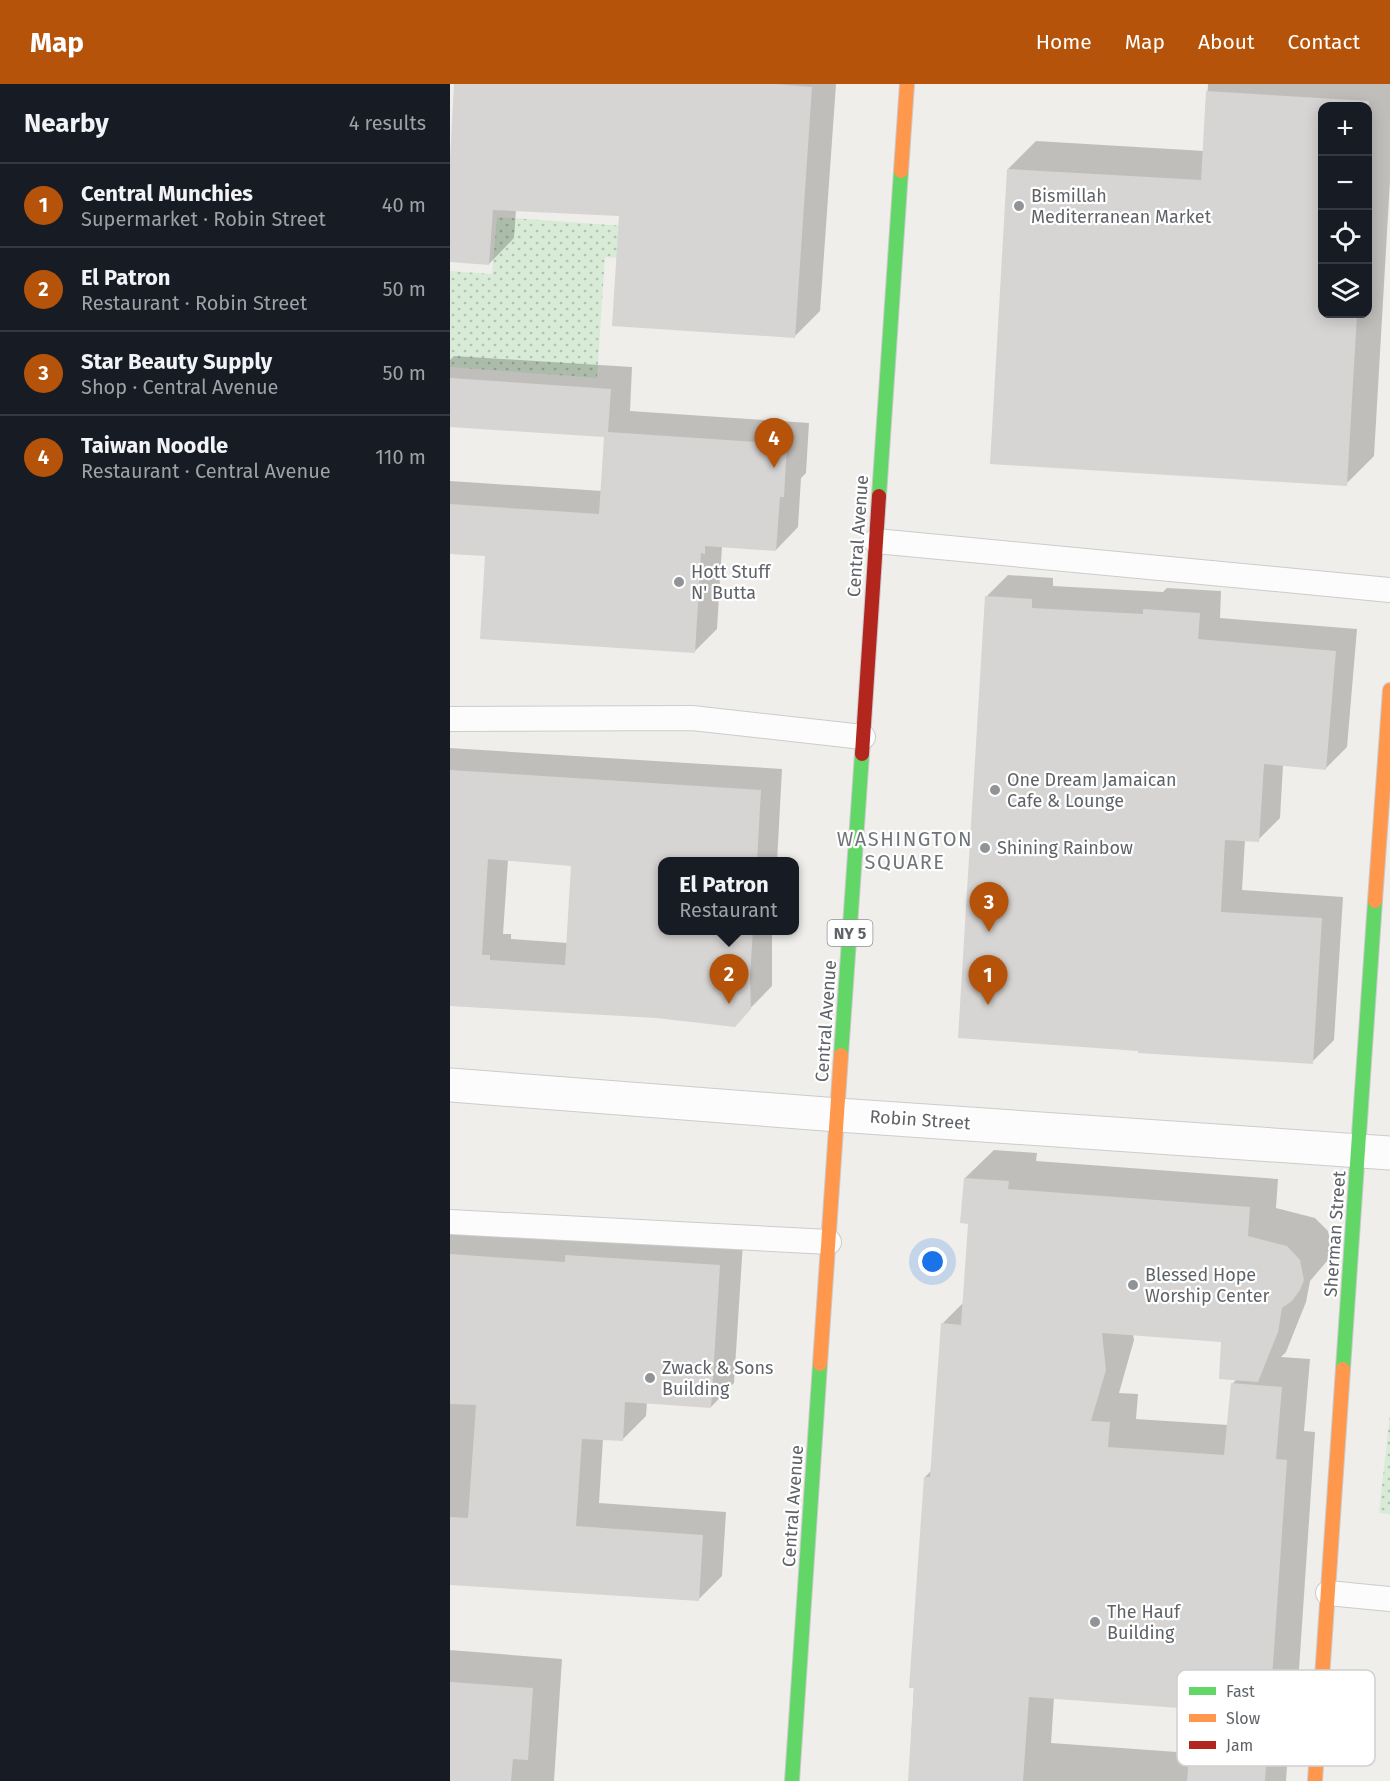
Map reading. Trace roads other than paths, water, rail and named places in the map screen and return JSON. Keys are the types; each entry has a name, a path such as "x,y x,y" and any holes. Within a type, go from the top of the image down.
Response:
{"main road":[{"name":"Central Avenue","path":"792,1781 907,84"},
{"name":"Sherman Street","path":"1323,1670 1328,1593 1375,1152 1390,690"},
{"name":"Sherman Street","path":"1315,1781 1316,1766"}],"street":[{"name":"Robin Street","path":"450,1085 838,1115 1375,1152"}],"lane":[{"path":"876,541 1390,590"},
{"path":"450,718 692,718 863,737"},
{"path":"450,1222 829,1242"},
{"path":"1328,1593 1390,1599"}],"place":[{"name":"Bismillah Mediterranean Market","path":"1019,206"},
{"name":"Taiwan Noodle","path":"774,468"},
{"name":"Hott Stuff N' Butta","path":"679,582"},
{"name":"One Dream Jamaican Cafe & Lounge","path":"995,790"},
{"name":"Shining Rainbow","path":"985,848"},
{"name":"Star Beauty Supply","path":"989,932"},
{"name":"El Patron","path":"729,1004"},
{"name":"Central Munchies","path":"988,1005"},
{"name":"Blessed Hope Worship Center","path":"1133,1285"},
{"name":"Zwack & Sons Building","path":"650,1378"},
{"name":"The Hauf Building","path":"1095,1622"}],"district":[{"name":"WASHINGTON SQUARE","path":"905,850"}]}
